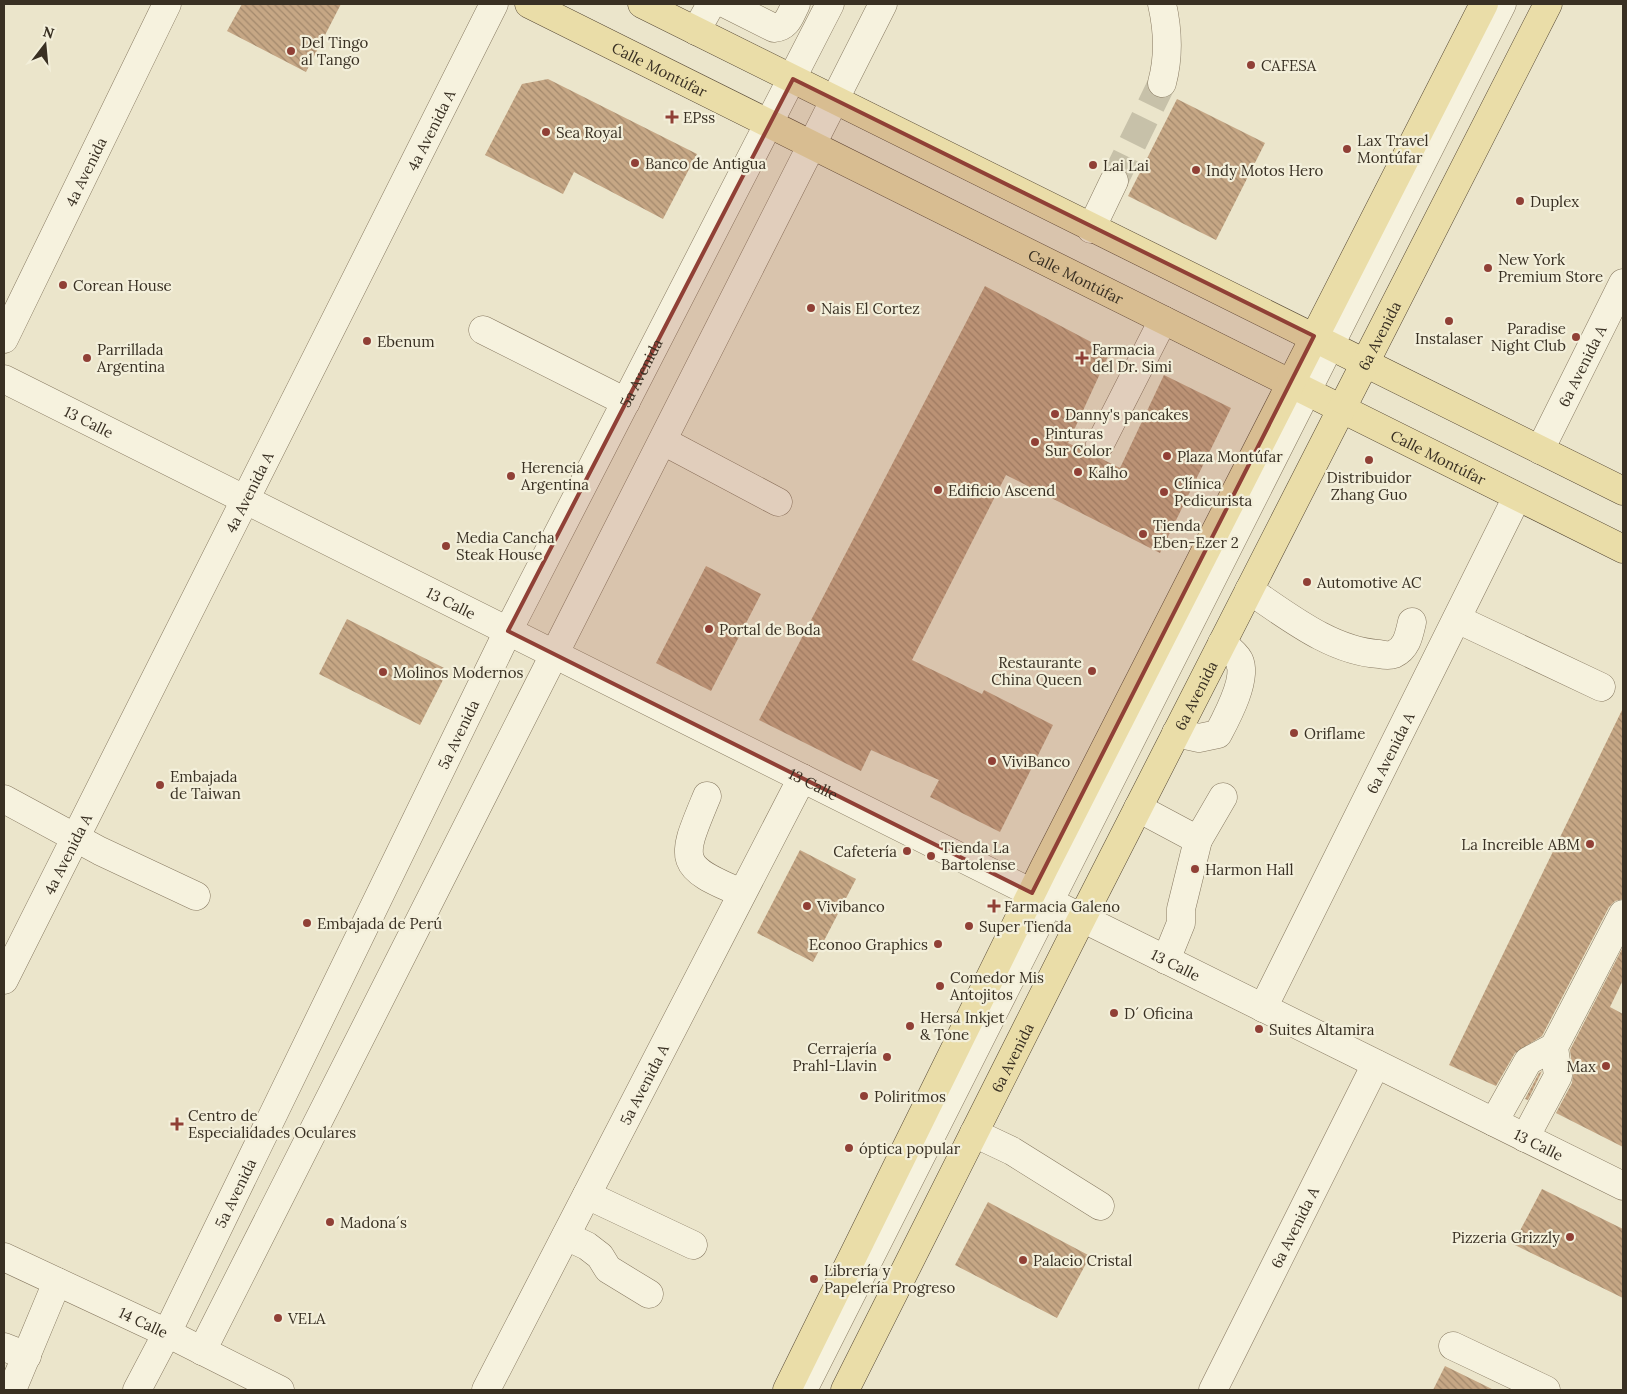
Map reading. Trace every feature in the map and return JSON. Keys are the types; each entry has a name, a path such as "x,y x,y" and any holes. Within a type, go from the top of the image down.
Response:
{"main road":[{"name":"Calle Montúfar","path":"529,4 1623,549"},
{"path":"642,4 1091,229 1366,362 1623,491"},
{"path":"787,1390 1040,897 1298,387 1484,4"},
{"name":"6a Avenida","path":"845,1390 1082,918 1548,4"}],"street":[{"name":"4a Avenida","path":"4,339 167,4"},
{"name":"4a Avenida A","path":"4,980 494,4"},
{"path":"696,31 711,4"},
{"path":"726,4 774,28 786,24 796,4"},
{"name":"5a Avenida","path":"137,1390 167,1333 508,631 830,4"},
{"path":"202,1351 883,4"},
{"path":"1162,4 1168,46 1167,66 1162,83"},
{"path":"1321,340 1502,4"},
{"path":"1091,229 1114,181"},
{"name":"6a Avenida A","path":"1540,450 1623,283"},
{"path":"1100,444 1163,320"},
{"path":"483,330 626,402"},
{"name":"13 Calle","path":"4,379 1166,960 1623,1186"},
{"path":"663,441 778,502"},
{"name":"6a Avenida A","path":"1263,1008 1517,497"},
{"path":"1249,590 1306,627 1341,645 1367,653 1392,655 1402,648 1408,637 1412,622"},
{"path":"1457,619 1601,687"},
{"path":"1176,733 1199,738 1218,734 1242,676 1239,659 1222,643"},
{"name":"5a Avenida A","path":"486,1390 802,778"},
{"path":"707,796 688,841 690,861 698,873 742,893"},
{"path":"1166,960 1181,923 1180,909 1198,840 1223,797"},
{"path":"4,799 75,837 196,896"},
{"path":"1138,808 1198,840"},
{"path":"803,1390 1040,897"},
{"path":"1494,1122 1528,1061 1554,1047 1623,914"},
{"path":"1526,1138 1558,1076 1554,1047"},
{"name":"6a Avenida A","path":"1213,1390 1376,1064"},
{"path":"974,1133 1012,1151 1100,1206"},
{"path":"587,1195 693,1245"},
{"path":"566,1236 587,1246 600,1256 608,1269 650,1294"},
{"name":"14 Calle","path":"4,1257 167,1333 280,1390"},
{"path":"12,1390 15,1352 57,1282"},
{"path":"1453,1346 1546,1390"}],"highlighted area":[{"path":"793,79 1314,336 1032,893 508,631"}],"building":[{"name":"Del Tingo al Tango","path":"242,4 341,4 306,72 227,31"},
{"path":"548,79 697,154 663,219 574,172 563,194 485,155 522,84"},
{"name":"Indy Motos Hero","path":"1177,99 1265,143 1216,240 1128,196"},
{"path":"985,286 1110,352 1068,443 1087,452 1093,458 1102,459 1120,468 1164,375 1231,408 1160,553 1006,475 912,660 982,694 984,690 1053,725 1000,832 930,797 939,780 871,750 861,771 759,720"},
{"name":"Portal de Boda","path":"706,566 761,594 711,691 656,663"},
{"name":"Molinos Modernos","path":"347,619 448,670 420,725 319,674"},
{"name":"La Increible ABM","path":"1623,708 1623,899 1615,901 1609,907 1542,1036 1515,1053 1496,1086 1449,1065"},
{"name":"Vivibanco","path":"800,850 856,879 813,962 757,933"},
{"name":"Max","path":"1623,947 1623,980 1610,1007 1623,1014 1623,1147 1556,1113 1572,1083 1573,1074 1570,1050"},
{"path":"1542,1071 1528,1100 1525,1099 1539,1073"},
{"name":"Pizzeria Grizzly","path":"1542,1189 1623,1229 1623,1298 1513,1244"},
{"name":"Palacio Cristal","path":"988,1202 1090,1256 1057,1318 955,1265"},
{"path":"1445,1366 1494,1390 1433,1390"}],"tunnel":[{"path":"1114,181 1162,83"}],"place":[{"name":"Del Tingo al Tango","path":"291,51"},
{"name":"CAFESA","path":"1251,65"},
{"name":"EPss","path":"672,117"},
{"name":"Sea Royal","path":"546,132"},
{"name":"Lax Travel Montúfar","path":"1347,149"},
{"name":"Banco de Antigua","path":"635,163"},
{"name":"Lai Lai","path":"1093,165"},
{"name":"Indy Motos Hero","path":"1196,170"},
{"name":"Duplex","path":"1520,201"},
{"name":"New York Premium Store","path":"1488,268"},
{"name":"Corean House","path":"63,285"},
{"name":"Nais El Cortez","path":"811,308"},
{"name":"Instalaser","path":"1449,321"},
{"name":"Paradise Night Club","path":"1576,337"},
{"name":"Ebenum","path":"367,341"},
{"name":"Parrillada Argentina","path":"87,358"},
{"name":"Farmacia del Dr. Simi","path":"1082,358"},
{"name":"Danny's pancakes","path":"1055,414"},
{"name":"Pinturas Sur Color","path":"1035,442"},
{"name":"Plaza Montúfar","path":"1167,456"},
{"name":"Distribuidor Zhang Guo","path":"1369,460"},
{"name":"Kalho","path":"1078,472"},
{"name":"Herencia Argentina","path":"511,476"},
{"name":"Edificio Ascend","path":"938,490"},
{"name":"Clínica Pedicurista","path":"1164,492"},
{"name":"Tienda Eben-Ezer 2","path":"1143,534"},
{"name":"Media Cancha Steak House","path":"446,546"},
{"name":"Automotive AC","path":"1307,582"},
{"name":"Portal de Boda","path":"709,629"},
{"name":"Restaurante China Queen","path":"1092,671"},
{"name":"Molinos Modernos","path":"383,672"},
{"name":"Oriflame","path":"1294,733"},
{"name":"ViviBanco","path":"992,761"},
{"name":"Embajada de Taiwan","path":"160,785"},
{"name":"La Increible ABM","path":"1590,844"},
{"name":"Cafetería","path":"907,851"},
{"name":"Tienda La Bartolense","path":"931,856"},
{"name":"Harmon Hall","path":"1195,869"},
{"name":"Vivibanco","path":"807,906"},
{"name":"Farmacia Galeno","path":"994,906"},
{"name":"Embajada de Perú","path":"307,923"},
{"name":"Super Tienda","path":"969,926"},
{"name":"Econoo Graphics","path":"938,944"},
{"name":"Comedor Mis Antojitos","path":"940,986"},
{"name":"D´ Oficina","path":"1114,1013"},
{"name":"Hersa Inkjet & Tone","path":"910,1026"},
{"name":"Suites Altamira","path":"1259,1029"},
{"name":"Cerrajería Prahl-Llavin","path":"887,1057"},
{"name":"Max","path":"1606,1066"},
{"name":"Poliritmos","path":"864,1096"},
{"name":"Centro de Especialidades Oculares","path":"177,1124"},
{"name":"óptica popular","path":"849,1148"},
{"name":"Madona´s","path":"330,1222"},
{"name":"Pizzeria Grizzly","path":"1570,1237"},
{"name":"Palacio Cristal","path":"1023,1260"},
{"name":"Librería y Papelería Progreso","path":"814,1279"},
{"name":"VELA","path":"278,1318"}]}
